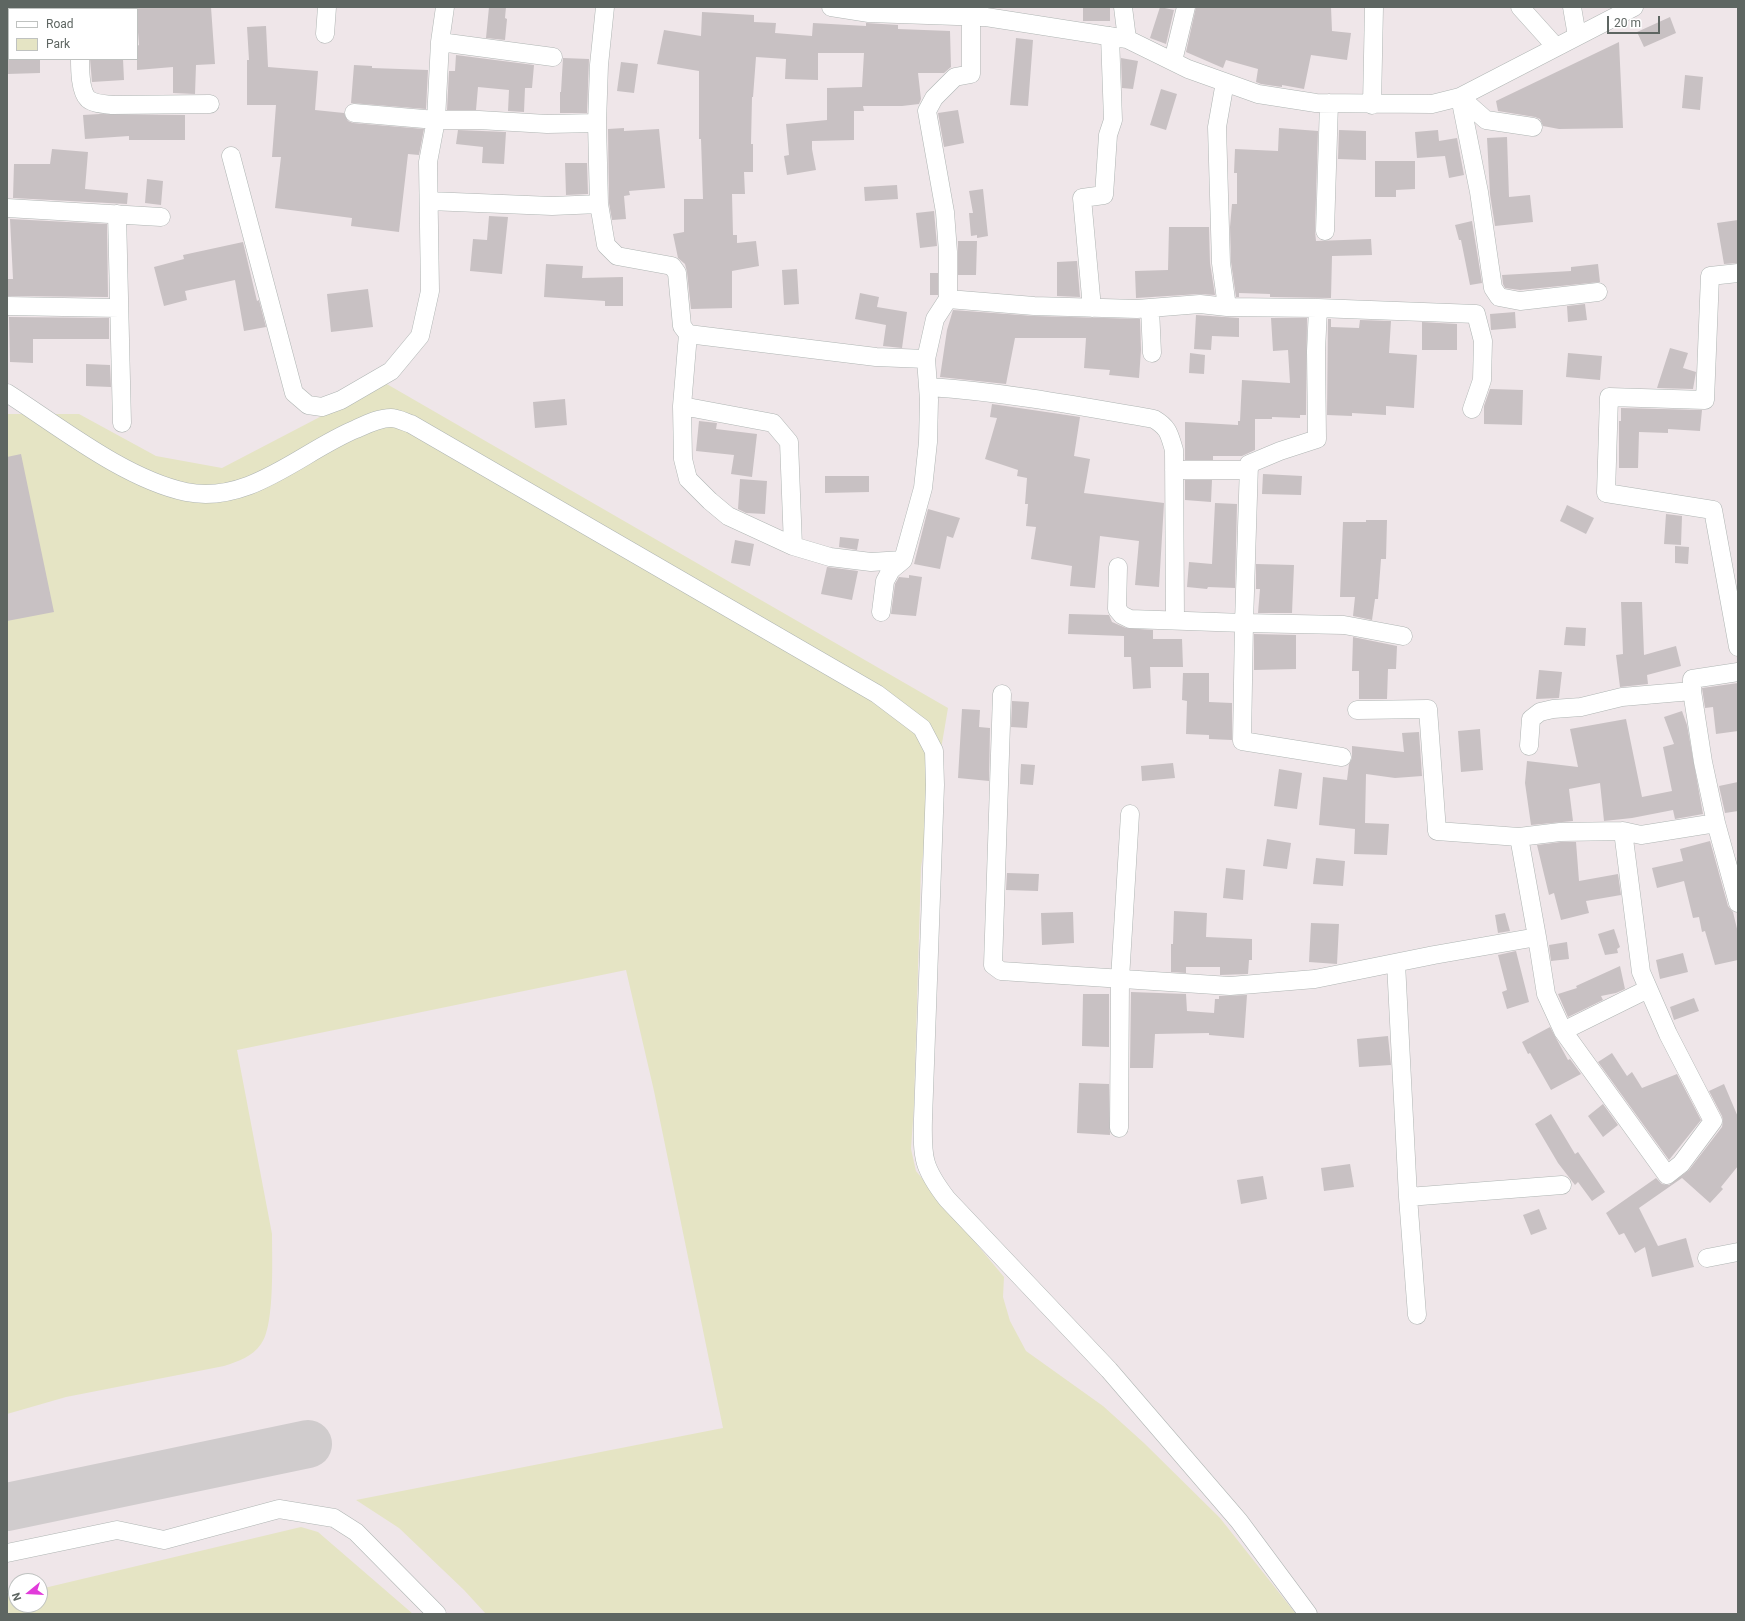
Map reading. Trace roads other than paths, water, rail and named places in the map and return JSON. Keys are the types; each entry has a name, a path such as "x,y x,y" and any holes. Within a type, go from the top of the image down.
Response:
{"street":[{"path":"325,34 327,7"},
{"path":"231,156 294,393 308,405 322,407 341,400 391,371 420,336 430,291 428,162 436,120 440,42 445,7"},
{"path":"605,7 598,65 597,123 599,204 606,245 616,256 672,266 677,273 682,326 688,334 682,406 683,459 688,479 710,501 728,516 793,546 830,557 871,562 903,560"},
{"path":"831,7 869,13 971,17 1021,15 1119,38 1188,69 1258,94 1316,103 1372,104 1432,104 1460,97 1634,7"},
{"path":"1092,308 1082,198 1104,195 1108,135 1113,120 1119,38 1123,7"},
{"path":"1173,61 1186,7"},
{"path":"1372,104 1374,7"},
{"path":"1520,7 1556,47"},
{"path":"1572,7 1577,36"},
{"path":"881,612 885,581 891,570 903,560 923,488 928,442 929,387 926,359 935,319 948,299 948,252 945,212 927,111 934,98 955,77 971,74 971,17"},
{"path":"440,42 552,57"},
{"path":"80,60 83,91 88,99 97,103 112,105 210,104"},
{"path":"1225,82 1218,127 1220,263 1227,307"},
{"path":"1460,97 1486,120 1533,127"},
{"path":"1460,97 1479,192 1493,288 1499,297 1520,301 1598,292"},
{"path":"1325,231 1329,103"},
{"path":"354,113 436,120 479,120 547,124 597,123"},
{"path":"429,200 552,206 599,204"},
{"path":"7,208 161,216"},
{"path":"117,214 122,423"},
{"path":"1738,273 1710,276 1705,400 1609,397 1606,492 1713,510 1738,647"},
{"path":"948,299 1034,306 1092,308 1150,308 1200,304 1227,307 1318,308 1476,314 1483,341 1482,380 1472,409"},
{"path":"7,306 119,308"},
{"path":"1150,308 1152,353"},
{"path":"1318,308 1316,351 1317,439 1280,451 1249,464 1242,741 1342,757"},
{"path":"688,334 876,358 926,359"},
{"path":"929,387 973,390 1031,397 1154,420 1168,430 1174,450 1175,620"},
{"path":"7,393 111,460 151,482 188,492 221,494 262,480 346,433 374,422 391,418 411,424 878,694 922,728 934,751 936,785 922,1143 925,1166 935,1184 947,1199 1109,1370 1239,1521 1308,1614"},
{"path":"682,406 773,423 781,431 789,442 793,546"},
{"path":"1174,470 1249,470"},
{"path":"1118,567 1117,609 1122,615 1130,619 1344,625 1403,636"},
{"path":"1738,672 1692,679 1692,691 1703,762 1716,823 1738,903"},
{"path":"1529,746 1531,719 1540,712 1581,708 1622,697 1692,691"},
{"path":"1002,694 993,965 1001,971 1230,986 1315,979 1537,937"},
{"path":"1357,710 1428,710 1437,831 1518,837 1560,832 1623,831 1641,835 1716,823"},
{"path":"1119,1128 1120,979 1130,814"},
{"path":"1518,837 1546,994 1563,1031 1667,1175 1681,1164 1713,1122 1668,1034 1641,972 1623,831"},
{"path":"1396,963 1408,1197 1417,1315"},
{"path":"1563,1031 1648,989"},
{"path":"1408,1197 1562,1185"},
{"path":"1707,1258 1738,1252"},
{"path":"7,1553 117,1530 164,1540 279,1509 334,1518 356,1532 437,1614"}]}
